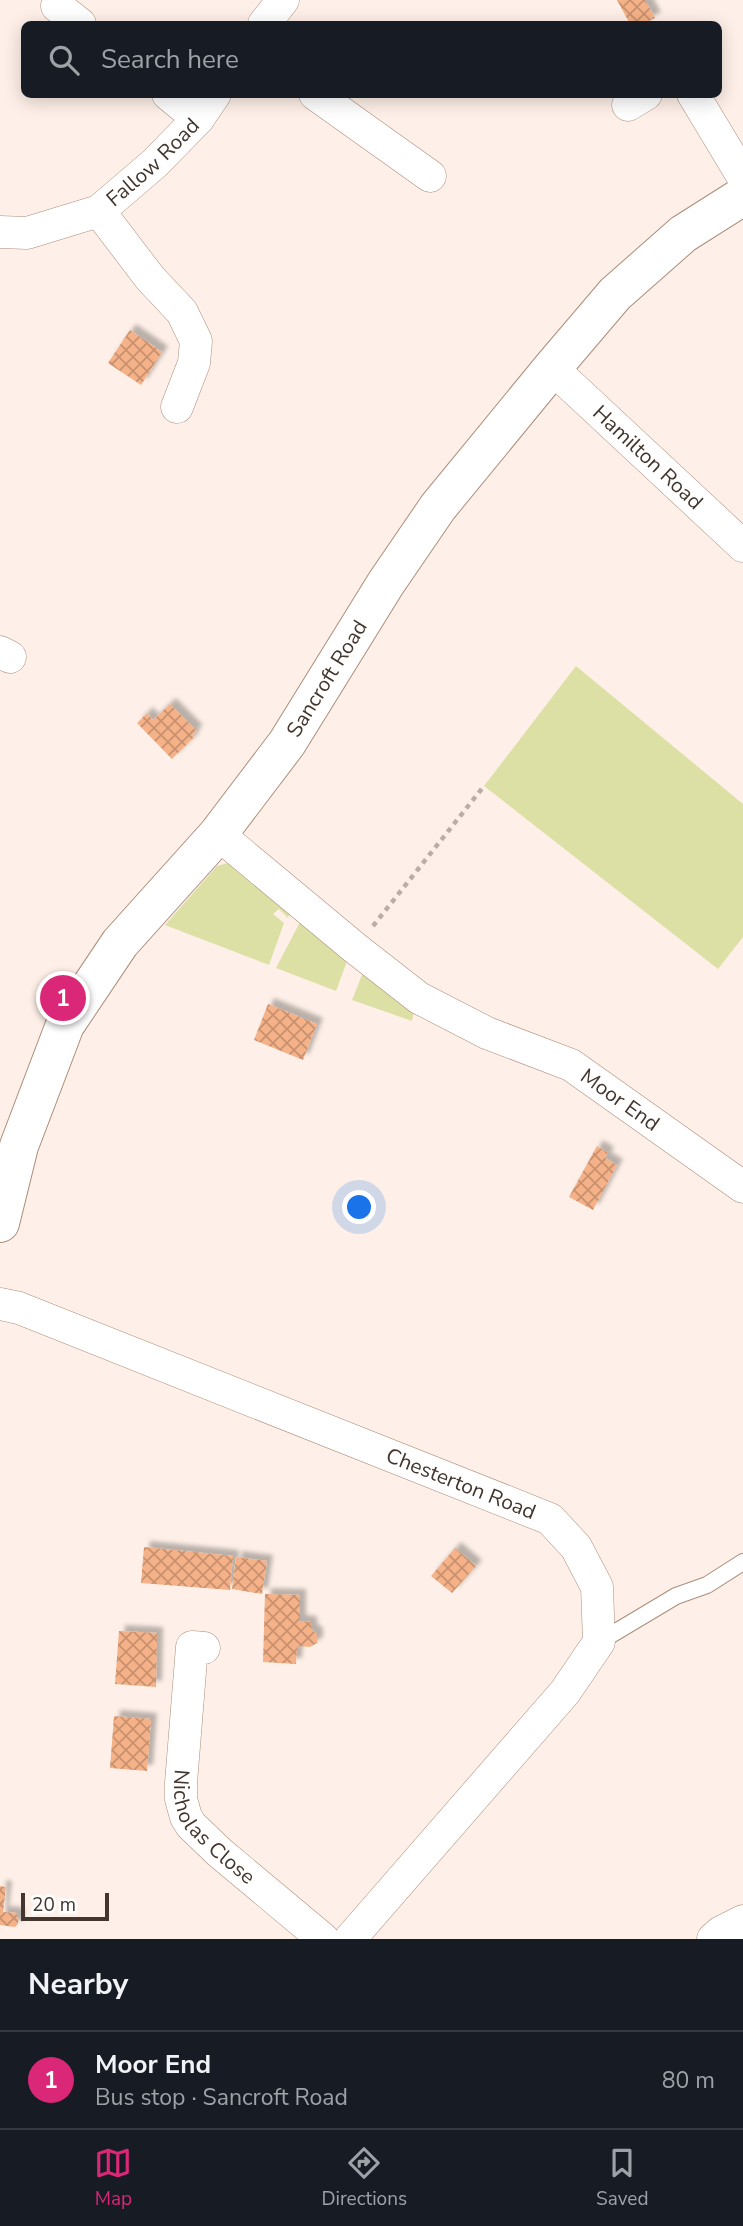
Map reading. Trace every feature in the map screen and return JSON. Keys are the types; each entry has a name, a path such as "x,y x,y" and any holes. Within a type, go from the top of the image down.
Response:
{"street":[{"path":"266,21 283,0"},
{"path":"180,98 206,107"},
{"path":"321,98 430,176"},
{"path":"695,98 743,177"},
{"name":"Fallow Road","path":"0,232 27,233 99,211 155,163 206,107"},
{"name":"Sancroft Road","path":"0,1223 19,1146 65,1025 120,943 218,834 287,743 386,583 438,507 552,368 615,293 683,234 743,196"},
{"path":"99,211 150,278 182,312 196,341 194,363 177,407"},
{"name":"Hamilton Road","path":"552,368 743,546"},
{"name":"Moor End","path":"218,834 419,998 487,1033 571,1065 743,1187"},
{"name":"Chesterton Road","path":"0,1304 19,1308 550,1519 576,1547 597,1587 599,1642"},
{"path":"350,1939 565,1692 599,1642"},
{"name":"Nicholas Close","path":"204,1648 192,1647 181,1783 182,1809 191,1825 219,1852 323,1939"},
{"path":"713,1939 720,1932 743,1921"}],"lane":[{"path":"599,1642 676,1596 707,1585 743,1562"}],"path":[{"path":"355,948 484,786"}],"green space":[{"path":"576,666 743,804 743,937 718,969 484,786"},
{"path":"231,862 291,908 288,918 279,909 273,914 284,923 269,965 165,925 217,866"},
{"path":"300,922 349,956 336,991 276,968"},
{"path":"370,971 415,1007 412,1021 352,1000 362,975"}],"building":[{"path":"617,0 645,0 655,18 649,21 628,21"},
{"path":"130,330 162,352 141,385 108,363"},
{"path":"170,704 197,731 172,759 137,723 147,713 153,720"},
{"path":"268,1004 317,1024 303,1060 254,1040"},
{"path":"597,1146 608,1153 605,1158 617,1165 593,1210 569,1197"},
{"path":"144,1547 233,1556 230,1590 141,1583"},
{"path":"455,1548 476,1566 452,1593 431,1576"},
{"path":"236,1557 267,1561 262,1594 232,1589"},
{"path":"265,1594 300,1595 300,1621 311,1622 311,1629 317,1634 317,1643 310,1647 297,1646 296,1664 263,1662"},
{"path":"119,1631 157,1633 156,1687 115,1684"},
{"path":"114,1716 151,1719 147,1771 110,1768"},
{"path":"0,1886 6,1887 3,1912 16,1913 18,1916 18,1924 15,1927 0,1925"}],"place":[{"name":"Moor End","path":"63,998"}]}
